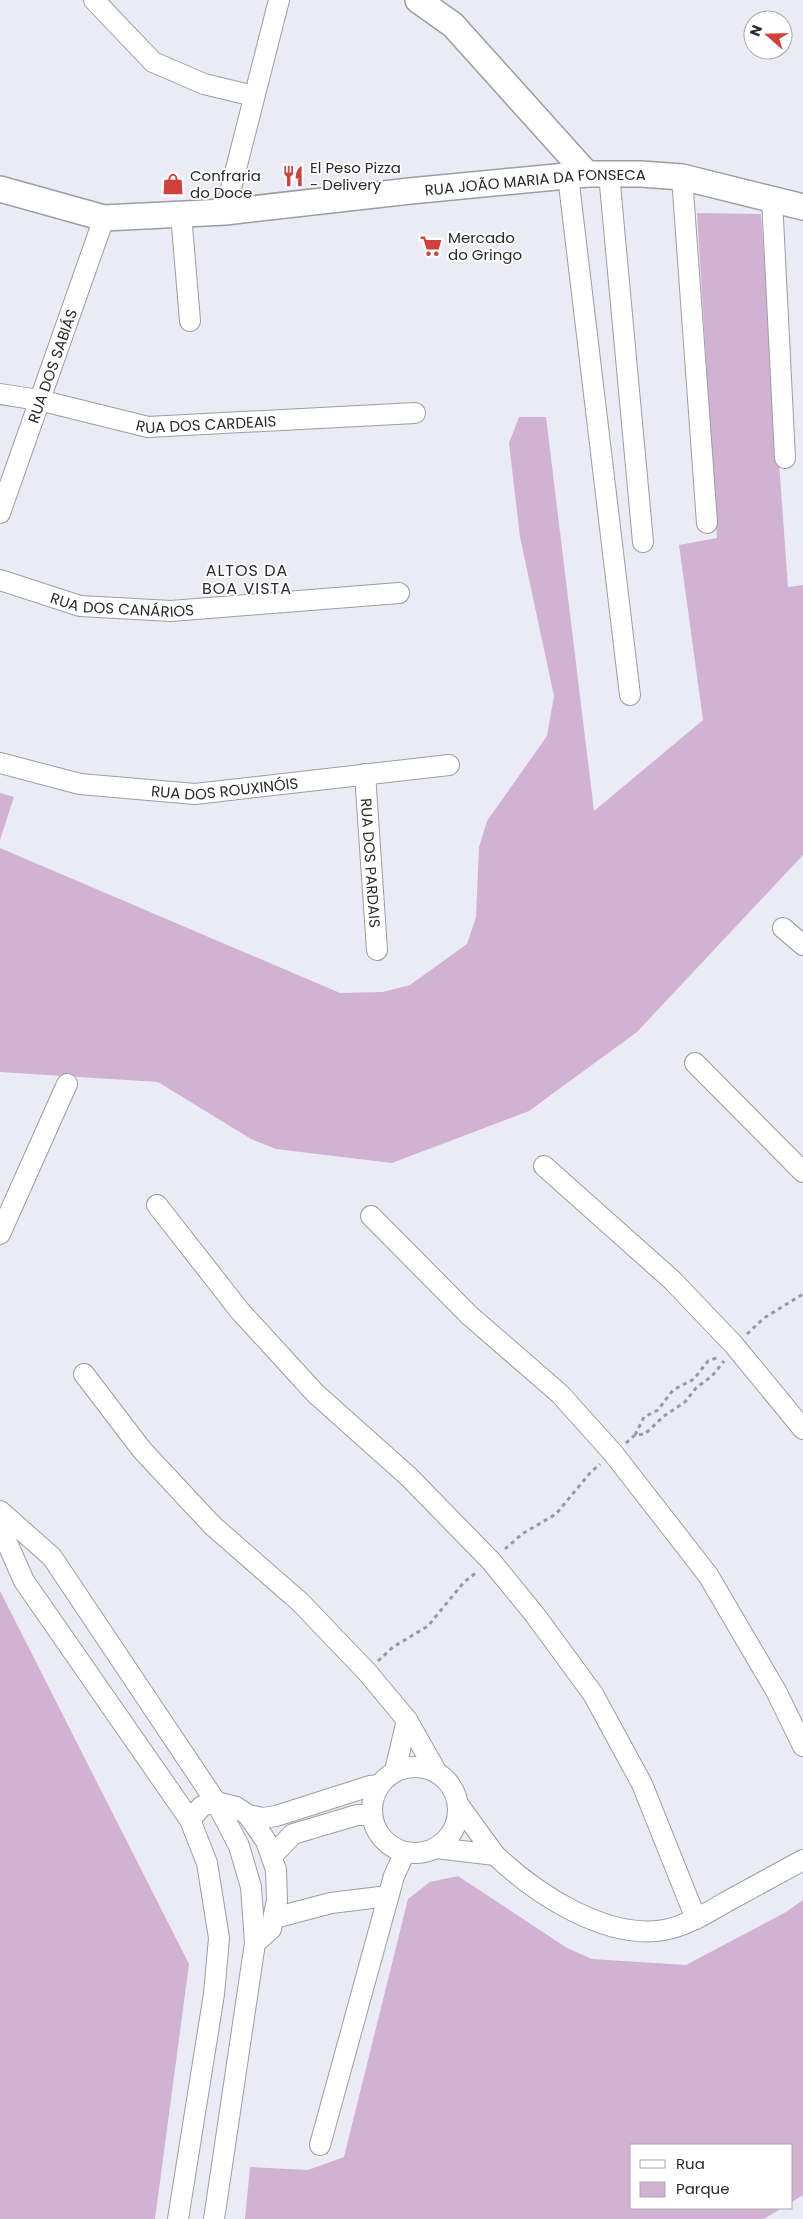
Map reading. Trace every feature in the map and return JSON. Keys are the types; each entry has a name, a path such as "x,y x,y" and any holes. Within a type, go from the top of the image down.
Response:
{"main road":[{"path":"418,0 453,25 564,150 578,176 590,161 564,150"},
{"name":"RUA JOÃO MARIA DA FONSECA","path":"0,189 104,218 225,212 410,191 578,176 682,177 803,207"}],"street":[{"path":"94,0 153,62 204,84 254,96"},
{"path":"225,212 279,0"},
{"path":"578,176 643,542"},
{"path":"578,176 630,694"},
{"path":"682,177 707,523"},
{"path":"772,199 785,458"},
{"path":"181,214 190,321"},
{"name":"RUA DOS SABIÁS","path":"0,513 104,218"},
{"name":"RUA DOS CARDEAIS","path":"0,394 39,400 148,428 415,413"},
{"name":"RUA DOS CANÁRIOS","path":"0,580 80,606 171,611 398,594"},
{"name":"RUA DOS ROUXINÓIS","path":"0,763 80,784 194,794 450,765"},
{"name":"RUA DOS PARDAIS","path":"365,774 377,950"},
{"path":"783,928 803,945"},
{"path":"695,1063 803,1172"},
{"path":"0,1234 67,1084"},
{"path":"544,1166 672,1280 734,1345 803,1429"},
{"path":"157,1205 240,1311 308,1386 409,1477 491,1561 534,1615 593,1694 642,1784 696,1918"},
{"path":"371,1216 469,1315 560,1394 614,1453 708,1575 776,1692 803,1746"},
{"path":"84,1374 149,1457 213,1526 300,1602 367,1672 407,1720 436,1771 451,1785 458,1804 495,1855 512,1871 543,1893 601,1924 632,1930 664,1930 696,1918 803,1860"},
{"path":"0,1510 52,1557 216,1802 239,1846 251,1887 255,1943 214,2219"},
{"path":"0,1527 24,1581 190,1820 207,1863 219,1938 214,1994 178,2219"},
{"path":"395,1771 407,1720"},
{"path":"436,1771 415,1766 395,1771 379,1785 372,1805 372,1815 374,1825 383,1839 395,1848 405,1852 420,1853 436,1848 444,1842 456,1825 458,1804"},
{"path":"248,1815 263,1818 276,1816 370,1786 379,1785"},
{"path":"190,1820 202,1806 216,1802 236,1807 248,1815 266,1841 272,1856 278,1885 271,1929 255,1943"},
{"path":"272,1856 293,1834 357,1815 372,1815"},
{"path":"436,1848 495,1855"},
{"path":"320,2144 388,1896 397,1867 405,1852"},
{"path":"274,1918 331,1903 388,1896"}],"path":[{"path":"734,1345 764,1318 803,1294"},
{"path":"716,1357 725,1357 723,1364 712,1376 700,1384 685,1402 664,1416 645,1434 635,1435 644,1417 658,1410 673,1390 694,1379 708,1361 716,1357"},
{"path":"694,1379 700,1384"},
{"path":"658,1410 664,1416"}],"green space":[{"path":"697,213 761,214 788,587 803,585 803,855 637,1032 529,1111 392,1163 276,1149 251,1139 158,1082 0,1072 0,848 340,993 383,992 410,985 467,944 476,917 479,847 487,821 547,736 554,696 520,537 509,443 519,417 546,417 594,811 703,720 679,545 717,538"},
{"path":"0,793 14,797 0,840"},
{"path":"0,1591 189,1964 155,2219 0,2219"},
{"path":"458,1876 567,1948 592,1959 686,1965 786,1912 803,1900 803,2195 793,2201 793,2144 630,2144 630,2209 780,2209 764,2219 245,2219 250,2167 308,2170 344,2157 408,1899 430,1882"}],"place":[{"name":"El Peso Pizza - Delivery","path":"293,176"},
{"name":"Confraria do Doce","path":"173,184"},
{"name":"Mercado do Gringo","path":"431,246"}],"district":[{"name":"ALTOS DA BOA VISTA","path":"247,579"}]}
